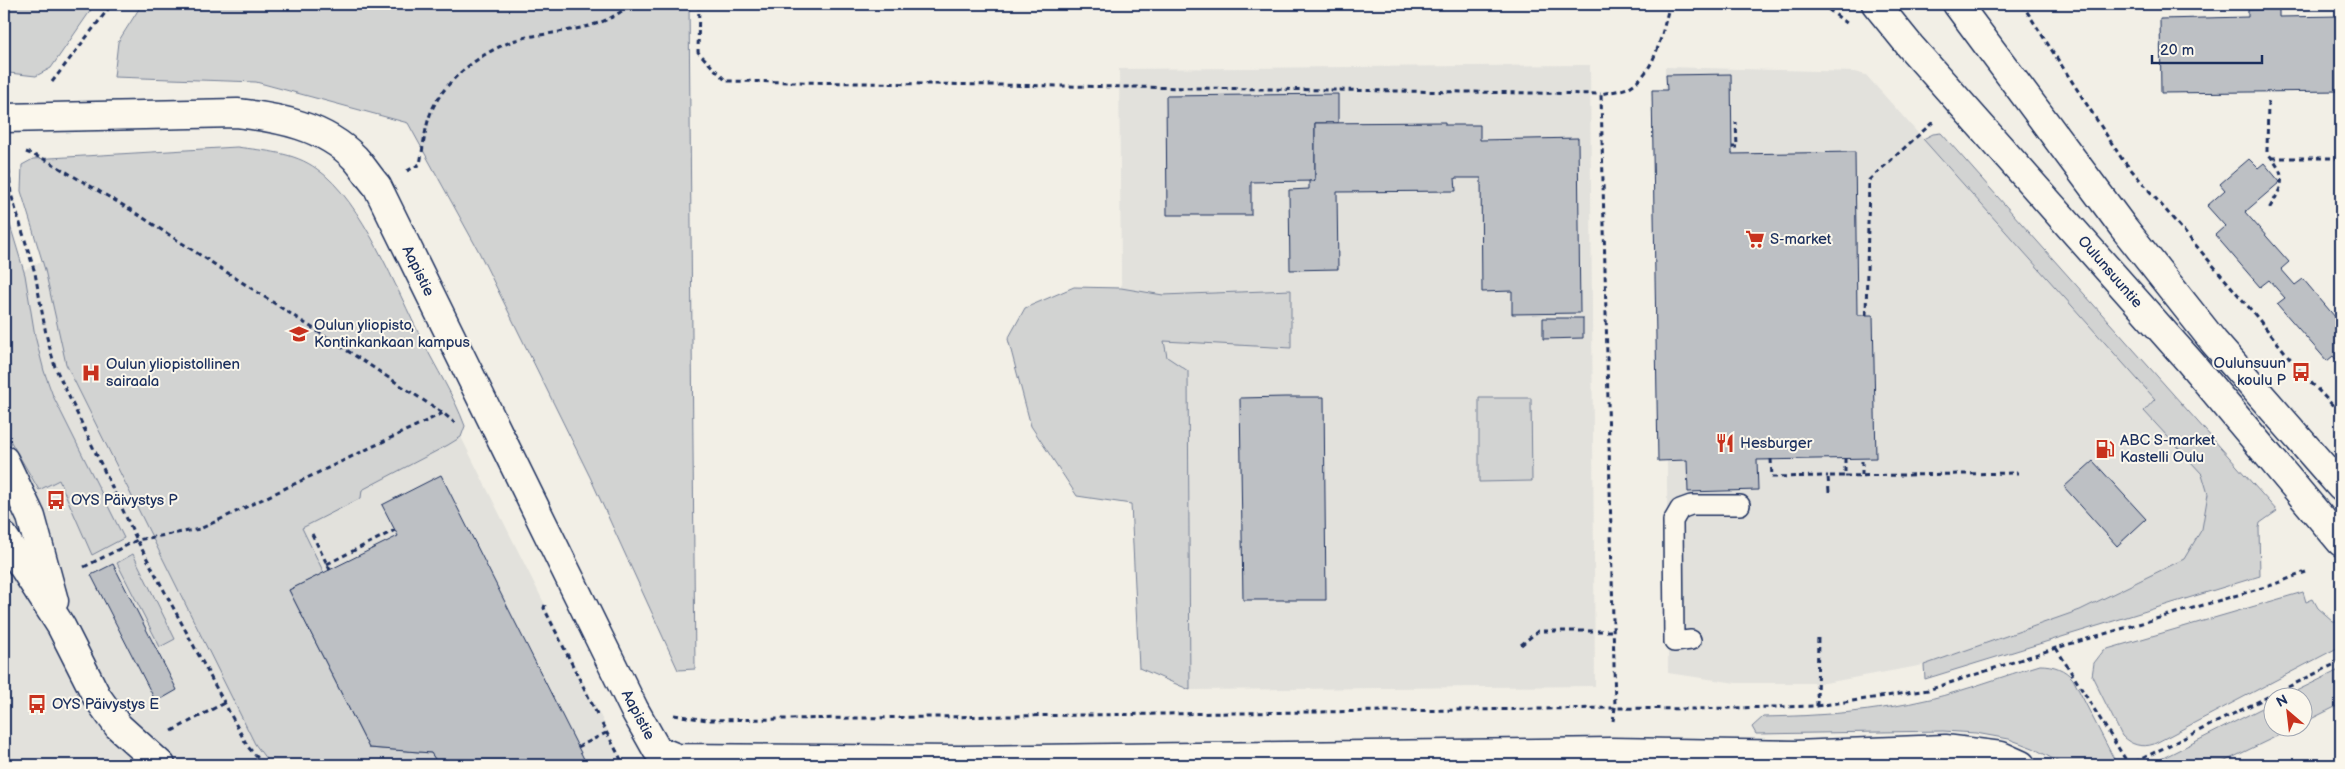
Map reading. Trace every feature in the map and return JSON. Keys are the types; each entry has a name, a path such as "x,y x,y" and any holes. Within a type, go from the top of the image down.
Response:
{"street":[{"name":"Oulunsuuntie","path":"1876,4 1910,46 2190,362 2341,542"},
{"path":"1957,4 2123,227 2214,342 2341,487"},
{"name":"Aapistie","path":"4,118 237,113 275,118 308,128 332,140 355,158 376,186 630,700 657,750 677,758 1156,761 1503,759 1610,752 1824,760 1946,749 2001,756 2020,765"},
{"path":"4,460 31,517 61,626"},
{"path":"4,537 61,626 97,697 118,726 161,765"}],"lane":[{"path":"1691,640 1674,642 1672,521 1680,509 1691,505 1740,505"}],"path":[{"path":"43,82 53,82 112,4"},
{"path":"376,186 420,164 426,129 435,102 459,74 492,50 516,40 593,26 607,20 630,4"},
{"path":"698,4 698,52 726,81 1601,94 1630,87 1643,74 1655,56 1670,4"},
{"path":"1821,4 1829,4"},
{"path":"2022,4 2122,159 2252,311 2301,372 2341,414"},
{"path":"1601,94 1615,708 1610,752"},
{"path":"2268,102 2267,152 2280,169 2282,187 2269,208"},
{"path":"1732,147 1737,147 1736,122"},
{"path":"1866,315 1869,180 1934,122"},
{"path":"6,149 11,194 35,273 46,334 55,367 137,540 248,747 264,765"},
{"path":"21,150 46,160 131,210 443,413 457,424"},
{"path":"2271,158 2341,158"},
{"path":"84,567 137,540 200,530 443,413"},
{"path":"1845,458 1845,476"},
{"path":"1862,458 1862,475"},
{"path":"1771,459 1772,477 2018,473"},
{"path":"1828,476 1829,492"},
{"path":"327,564 395,530"},
{"path":"312,534 330,570"},
{"path":"707,720 1615,708 1691,710 1817,706 1928,690 2056,648 2272,585 2306,572"},
{"path":"546,600 544,608 606,733 624,765"},
{"path":"1521,645 1538,632 1613,631"},
{"path":"1817,706 1818,634"},
{"path":"2056,648 2129,765 2341,661"},
{"path":"578,747 606,733"}],"shaded area":[{"path":"4,4 95,4 51,68 36,76 9,73 4,60"},
{"path":"142,4 689,4 695,669 678,670 590,477 478,250 408,123 256,82 114,77 118,42"},
{"path":"1590,65 1595,686 1190,690 1188,372 1122,372 1119,69"},
{"path":"1665,67 1854,72 1866,75 2227,479 2210,547 2080,610 1924,665 1825,683 1736,683 1668,673"},
{"path":"1941,133 2277,511 2260,523 2260,576 1925,679 1924,665 2080,610 2184,559 2202,529 2208,494 2202,474 2144,411 2155,399 1923,139 1933,134"},
{"path":"237,147 279,153 308,163 333,183 349,202 390,273 465,426 461,437 362,490 361,498 302,528 324,573 289,590 369,748 431,753 439,765 271,765 269,763 255,744 66,364 45,270 21,191 22,165 33,159"},
{"path":"236,164 344,203 625,765 4,765 4,280"},
{"path":"4,205 25,275 35,336 53,396 124,538 92,555 59,480 39,490 4,430"},
{"path":"1074,287 1121,288 1163,295 1291,290 1291,348 1164,341 1167,357 1188,371 1190,690 1139,668 1131,504 1077,496 1031,426 1008,339 1025,308"},
{"path":"1479,398 1531,398 1532,481 1479,482"},
{"path":"133,554 175,639 160,647 117,563"},
{"path":"2303,592 2306,602 2313,599 2318,608 2333,621 2341,621 2341,646 2154,744 2145,746 2129,742 2122,736 2092,676 2094,663 2104,650"},
{"path":"2040,665 2058,668 2073,679 2117,765 2064,765 2033,748 2009,739 1976,733 1943,731 1756,734 1752,727 1763,717 1847,712 1889,707 1930,699"},
{"path":"2341,669 2341,704 2312,718 2312,686 2306,686"},
{"path":"2262,708 2262,736 2277,736 2217,765 2152,765"}],"building":[{"path":"2279,9 2279,17 2341,16 2341,91 2161,93 2160,19 2248,17 2248,10"},
{"name":"S-market","path":"1731,74 1732,154 1855,152 1857,315 1873,315 1876,458 1757,460 1758,490 1688,492 1687,460 1658,461 1652,90 1667,90 1666,75"},
{"path":"1338,94 1338,123 1315,123 1315,181 1251,182 1251,215 1167,215 1166,96"},
{"path":"1445,122 1445,125 1480,125 1480,140 1578,138 1580,313 1512,314 1512,291 1482,292 1481,178 1455,178 1456,191 1337,192 1338,269 1290,270 1289,190 1309,189 1309,181 1315,181 1315,123"},
{"path":"2249,159 2258,168 2264,163 2280,182 2245,212 2289,262 2281,269 2295,285 2303,279 2341,324 2341,365 2333,356 2327,361 2277,304 2285,298 2269,280 2260,287 2215,235 2225,226 2207,206 2225,190 2220,184"},
{"path":"1543,318 1583,318 1583,338 1543,339"},
{"path":"1324,397 1326,600 1243,600 1240,398"},
{"path":"2093,461 2146,519 2117,546 2064,487"},
{"path":"441,475 587,765 439,765 431,753 369,748 289,590 398,536 382,505"},
{"path":"113,564 177,690 156,702 91,575"}],"place":[{"name":"S-market","path":"1755,239"},
{"name":"Oulun yliopisto, Kontinkankaan kampus","path":"299,334"},
{"name":"Oulunsuun koulu P","path":"2301,372"},
{"name":"Oulun yliopistollinen sairaala","path":"91,373"},
{"name":"Hesburger","path":"1725,443"},
{"name":"ABC S-market Kastelli Oulu","path":"2105,449"},
{"name":"OYS Päivystys P","path":"56,500"},
{"name":"OYS Päivystys E","path":"37,704"}]}
